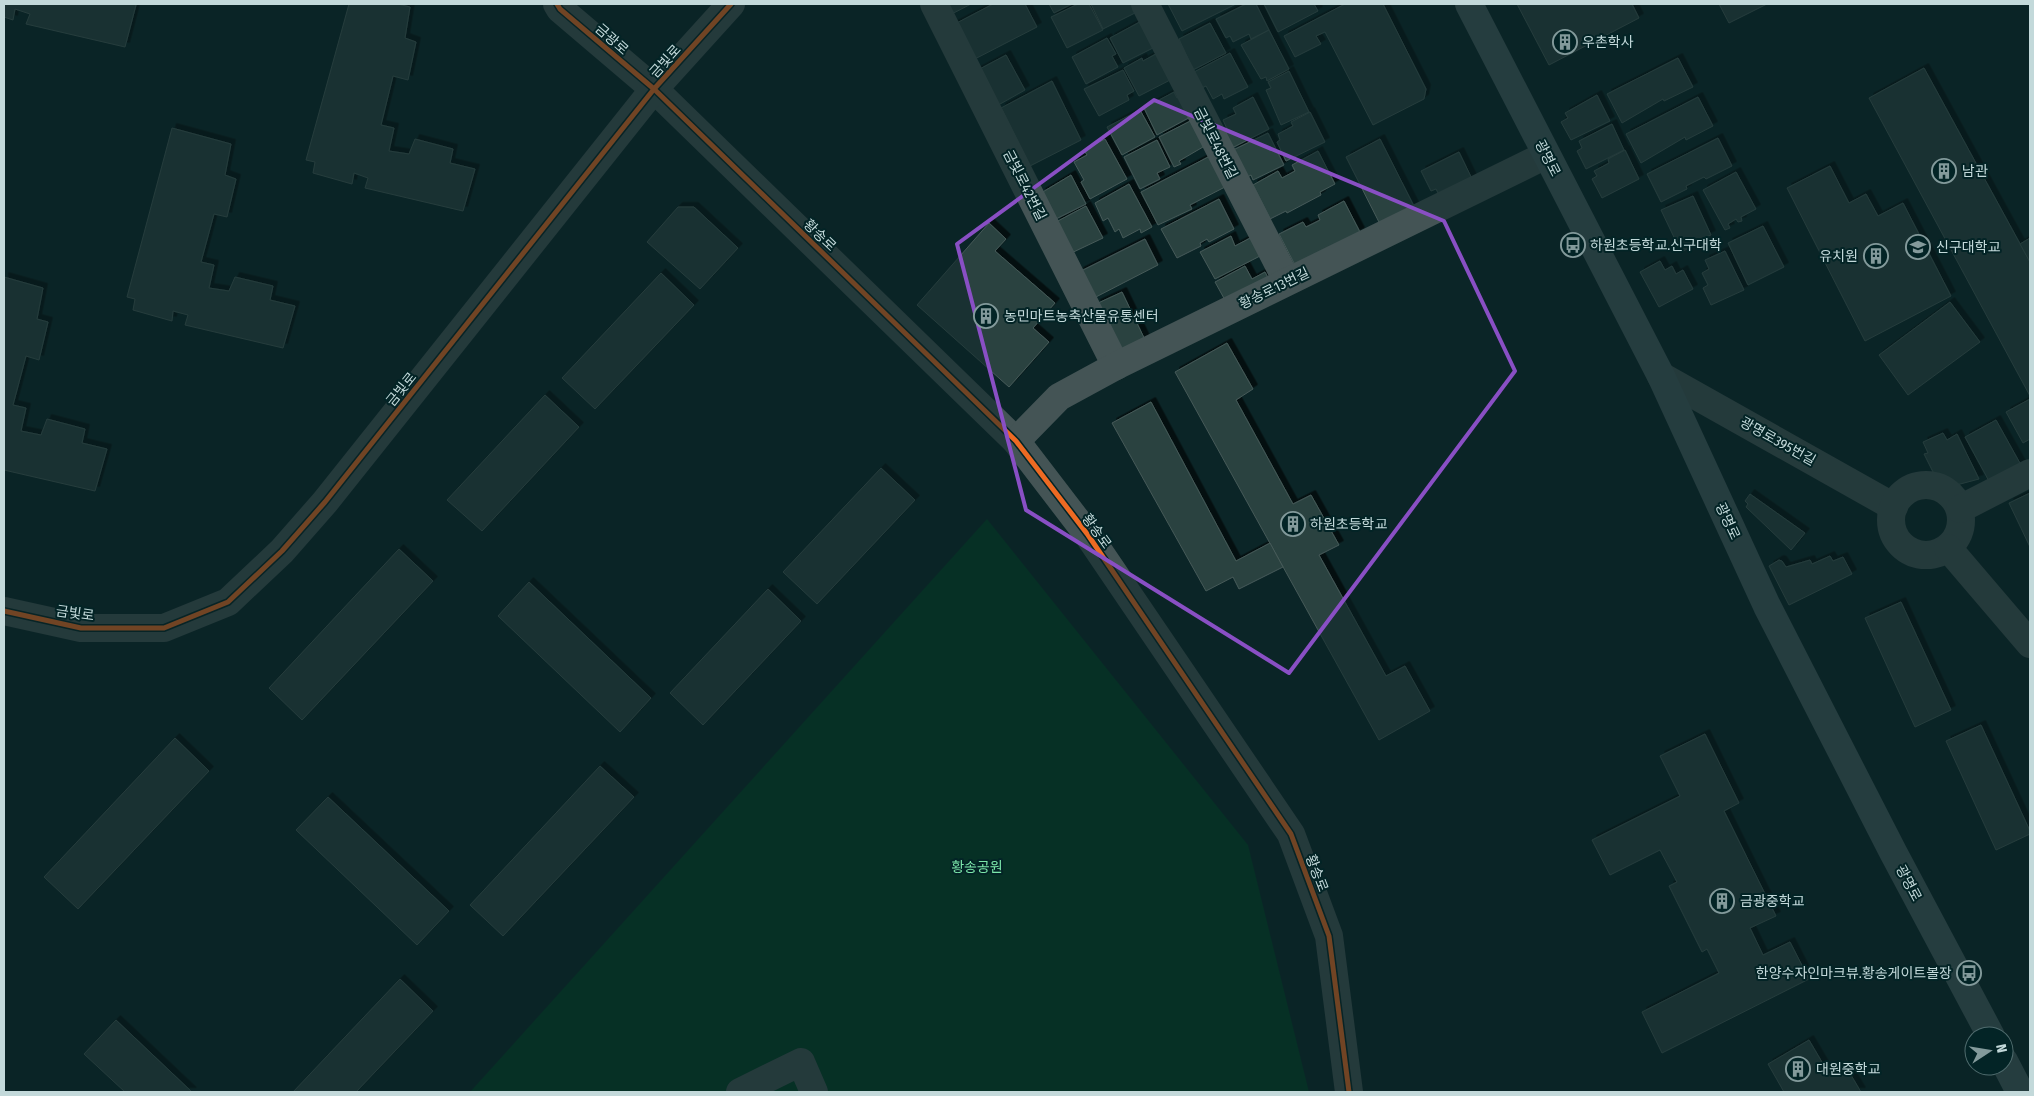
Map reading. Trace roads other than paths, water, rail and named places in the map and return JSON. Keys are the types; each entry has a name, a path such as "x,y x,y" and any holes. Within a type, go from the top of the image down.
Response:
{"main road":[{"name":"광명로","path":"1469,4 1662,376 1767,606 1893,852 1986,1026"},
{"path":"2012,1076 2020,1092"}],"street":[{"name":"금광로","path":"557,4 560,9 654,89"},
{"name":"금빛로","path":"4,611 81,628 164,628 228,602 282,551 325,502 654,89 731,4"},
{"name":"금빛로42번길","path":"934,4 1116,366"},
{"name":"금빛로48번길","path":"1145,4 1287,281"},
{"name":"황송로","path":"654,89 1016,441 1088,535 1290,834 1329,936 1349,1092"},
{"name":"황송로13번길","path":"1016,441 1058,397 1287,281 1546,155"},
{"name":"광명로395번길","path":"1662,376 1894,506"},
{"path":"1960,509 2030,473"},
{"path":"1922,485 1934,485 1945,490 1955,498 1960,509 1962,522 1959,534 1943,552 1919,555 1908,550 1898,542 1892,531 1891,519 1894,506 1900,496 1910,489 1922,485"},
{"path":"1948,548 2030,644"},
{"path":"740,1092 801,1062 814,1092"}],"place":[{"name":"우촌학사","path":"1565,42"},
{"name":"남관","path":"1944,171"},
{"name":"하원초등학교.신구대학","path":"1573,245"},
{"name":"신구대학교","path":"1918,247"},
{"name":"유치원","path":"1876,256"},
{"name":"농민마트농축산물유통센터","path":"986,316"},
{"name":"하원초등학교","path":"1293,524"},
{"name":"금광중학교","path":"1722,901"},
{"name":"한양수자인마크뷰.황송게이트볼장","path":"1969,973"},
{"name":"대원중학교","path":"1798,1069"}],"park label":[{"name":"황송공원","path":"977,867"}]}
